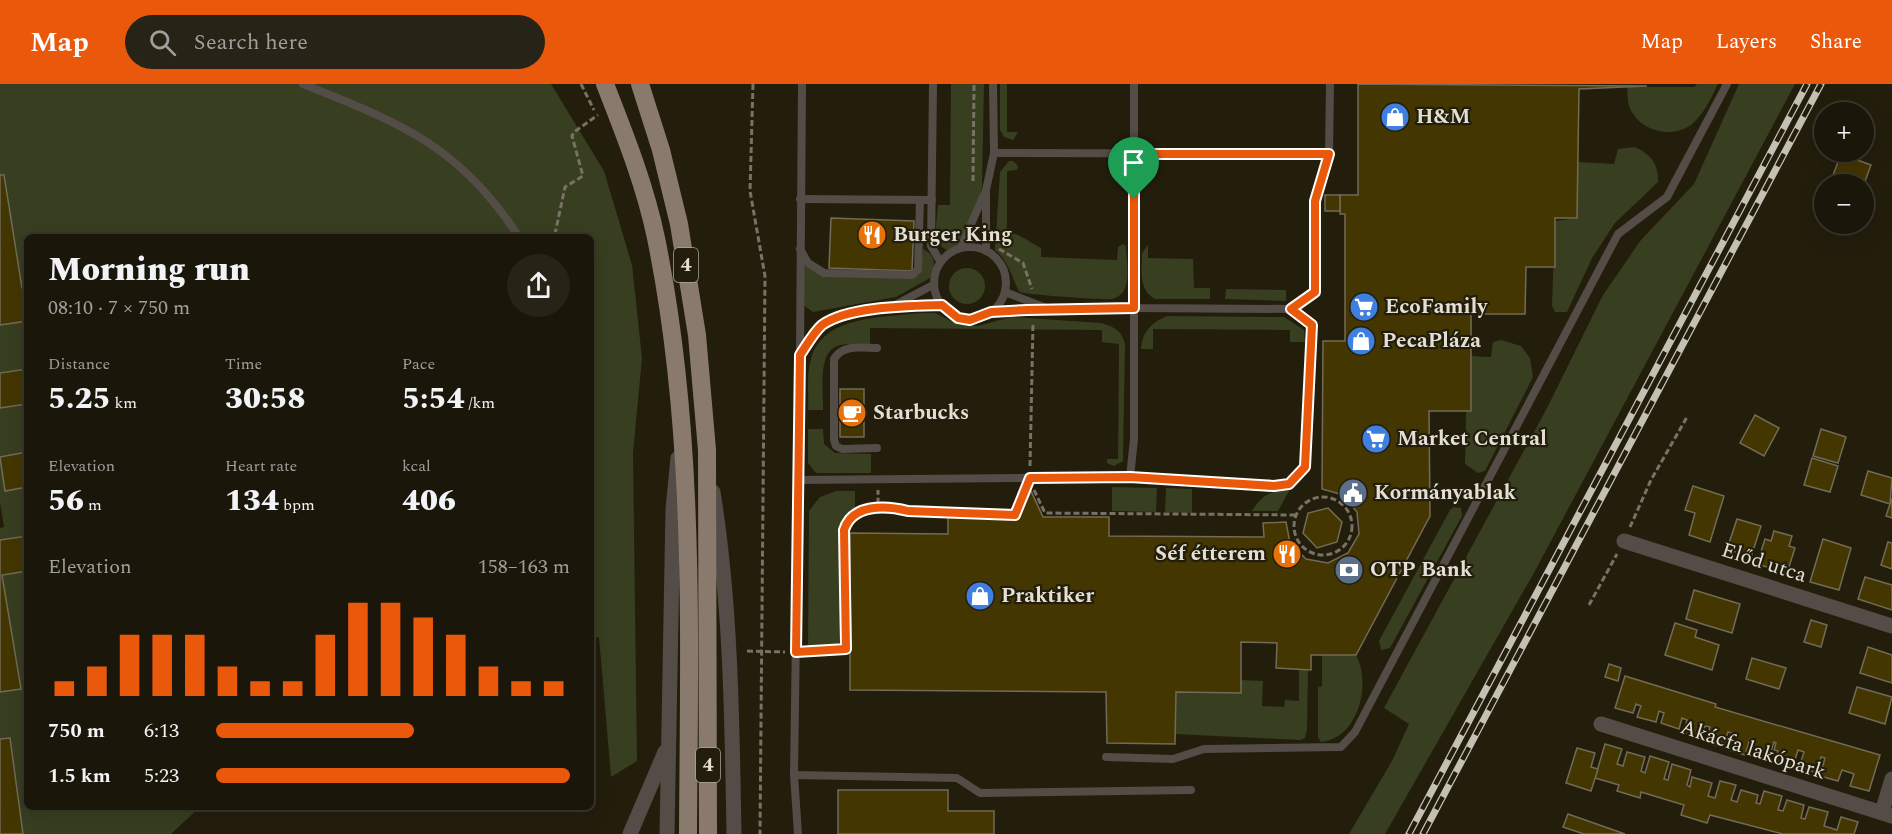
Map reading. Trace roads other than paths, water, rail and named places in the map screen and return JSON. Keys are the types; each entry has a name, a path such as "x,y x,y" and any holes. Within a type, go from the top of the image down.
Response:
{"main road":[{"name":"4","path":"605,84 635,160 656,238 681,419 687,491 688,834"},
{"name":"4","path":"640,84 661,150 679,224 697,335 707,450 708,834"}],"street":[{"path":"667,834 673,510 681,419"},
{"path":"707,450 722,547 733,741 734,834"},
{"name":"Előd utca","path":"1624,541 1892,626"},
{"name":"Akácfa lakópark","path":"1601,724 1887,814"},
{"path":"630,834 668,744"},
{"path":"1887,814 1892,779"}],"lane":[{"path":"303,84 377,114 442,150 474,178 501,210 517,234"},
{"path":"798,834 794,775 802,84"},
{"path":"933,84 931,246 940,261"},
{"path":"961,247 986,190 994,153 993,84"},
{"path":"1130,477 1134,439 1134,84"},
{"path":"1005,292 1033,306 1050,309 1291,309 1315,292 1315,201 1329,154 1330,84"},
{"path":"1106,757 1173,759 1204,749 1341,747 1361,721 1618,234 1667,196 1727,84"},
{"path":"994,153 1329,154"},
{"path":"986,190 986,248"},
{"path":"800,199 933,200"},
{"path":"799,248 808,263 824,273 912,275 918,270 920,200"},
{"path":"991,312 1000,303 1007,280 997,258 986,248 961,247 949,252 940,261 933,285 936,297 942,305 958,318 970,320 991,312 1033,306"},
{"path":"892,307 933,285"},
{"path":"800,355 822,325 851,313 892,307 942,305"},
{"path":"797,480 1130,477 1274,486 1289,484 1299,477 1305,467 1312,325 1291,309"},
{"path":"877,348 846,348 838,352 834,359 834,440 836,446 842,449 877,448"},
{"path":"794,775 957,778 980,792 1191,790"}],"railway":[{"path":"1409,834 1807,84"},
{"path":"1423,834 1821,84"}],"place":[{"name":"H&M","path":"1395,117"},
{"name":"Burger King","path":"872,235"},
{"name":"EcoFamily","path":"1364,307"},
{"name":"PecaPláza","path":"1361,341"},
{"name":"Starbucks","path":"852,413"},
{"name":"Market Central","path":"1376,439"},
{"name":"Kormányablak","path":"1353,493"},
{"name":"Séf étterem","path":"1287,554"},
{"name":"OTP Bank","path":"1349,570"},
{"name":"Praktiker","path":"980,596"}]}
